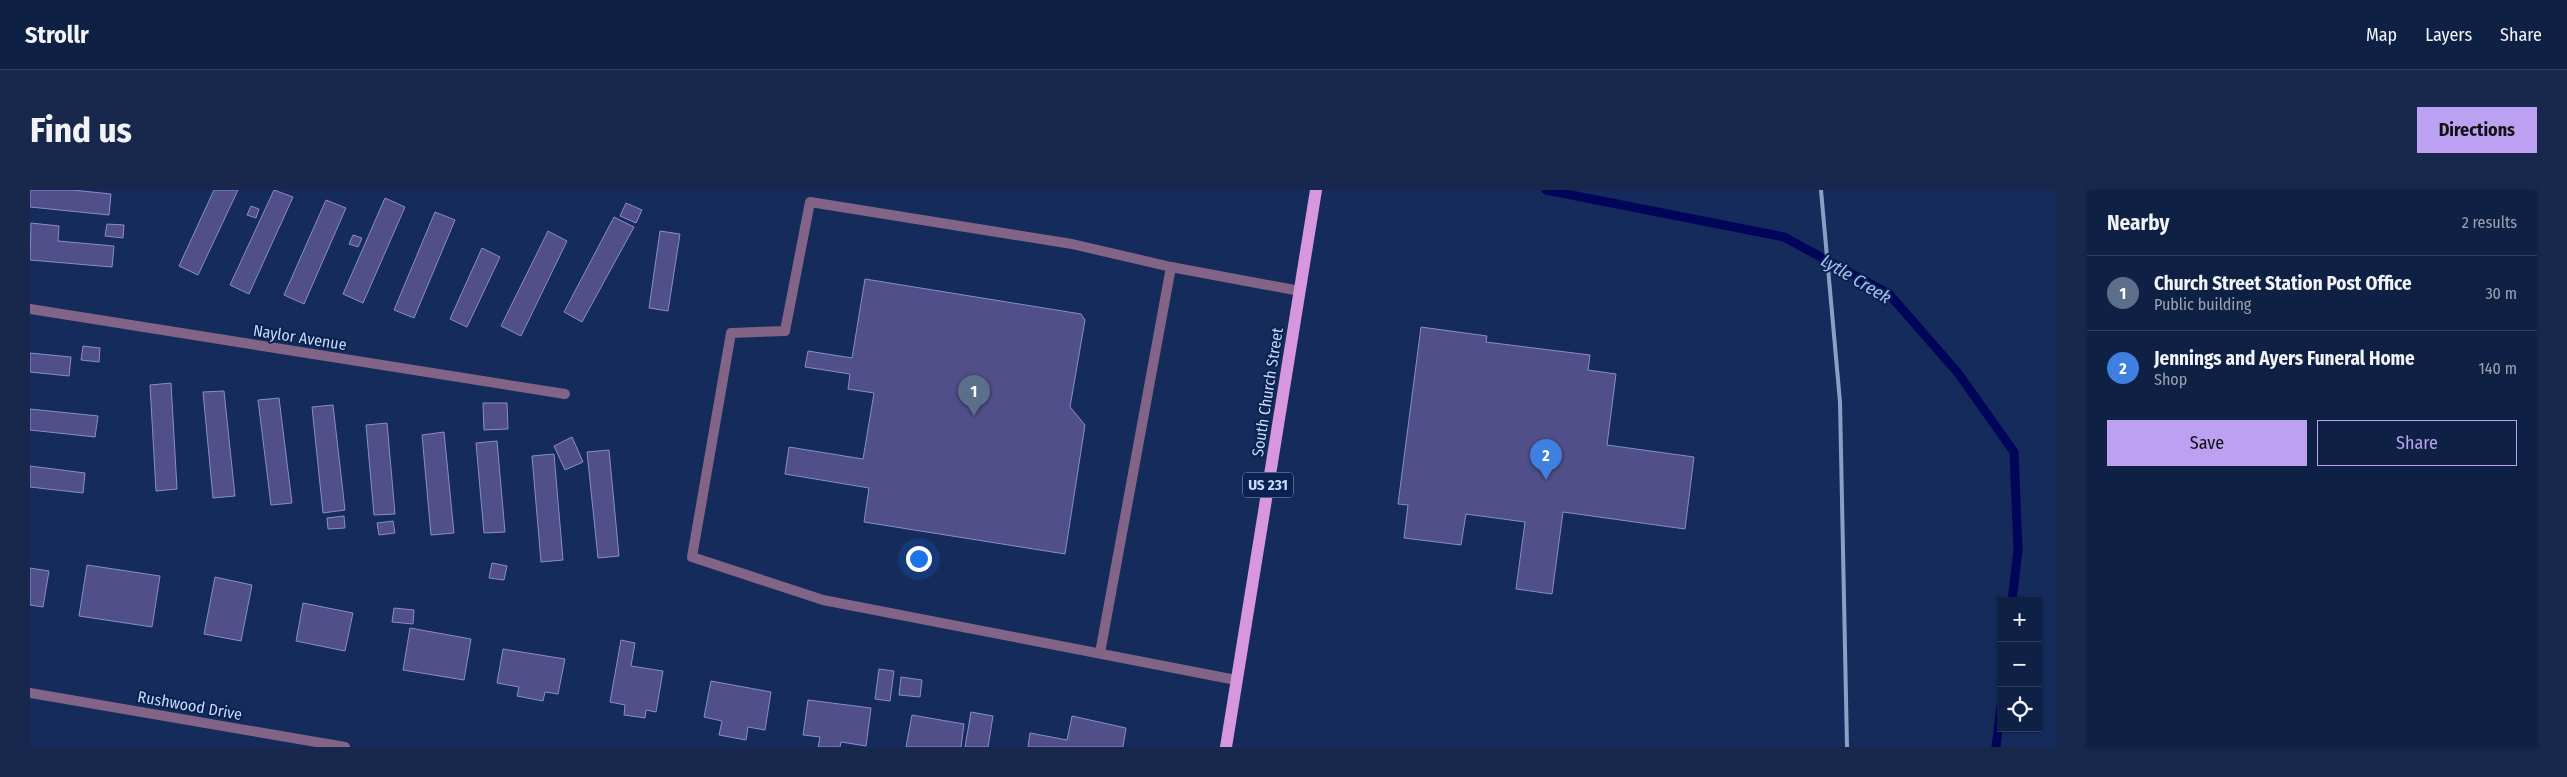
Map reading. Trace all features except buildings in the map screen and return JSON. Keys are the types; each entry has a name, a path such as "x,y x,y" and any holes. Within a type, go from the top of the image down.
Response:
{"main road":[{"name":"South Church Street","path":"1226,747 1316,190"}],"street":[{"path":"1236,680 823,600 692,557 731,333 785,331 810,202 1072,244 1171,267 1300,290"},
{"path":"1100,653 1171,267"},
{"name":"Naylor Avenue","path":"30,309 565,394"},
{"name":"Rushwood Drive","path":"30,694 345,747"}],"waterway":[{"name":"Lytle Creek","path":"1546,190 1784,237 1889,294 1958,373 2014,452 2018,550 2012,597"},
{"name":"Lytle Creek","path":"1996,747 1998,732"}],"railway":[{"path":"1821,190 1840,402 1847,747"}],"place":[{"name":"Church Street Station Post Office","path":"974,416"},
{"name":"Jennings and Ayers Funeral Home","path":"1546,480"}]}
